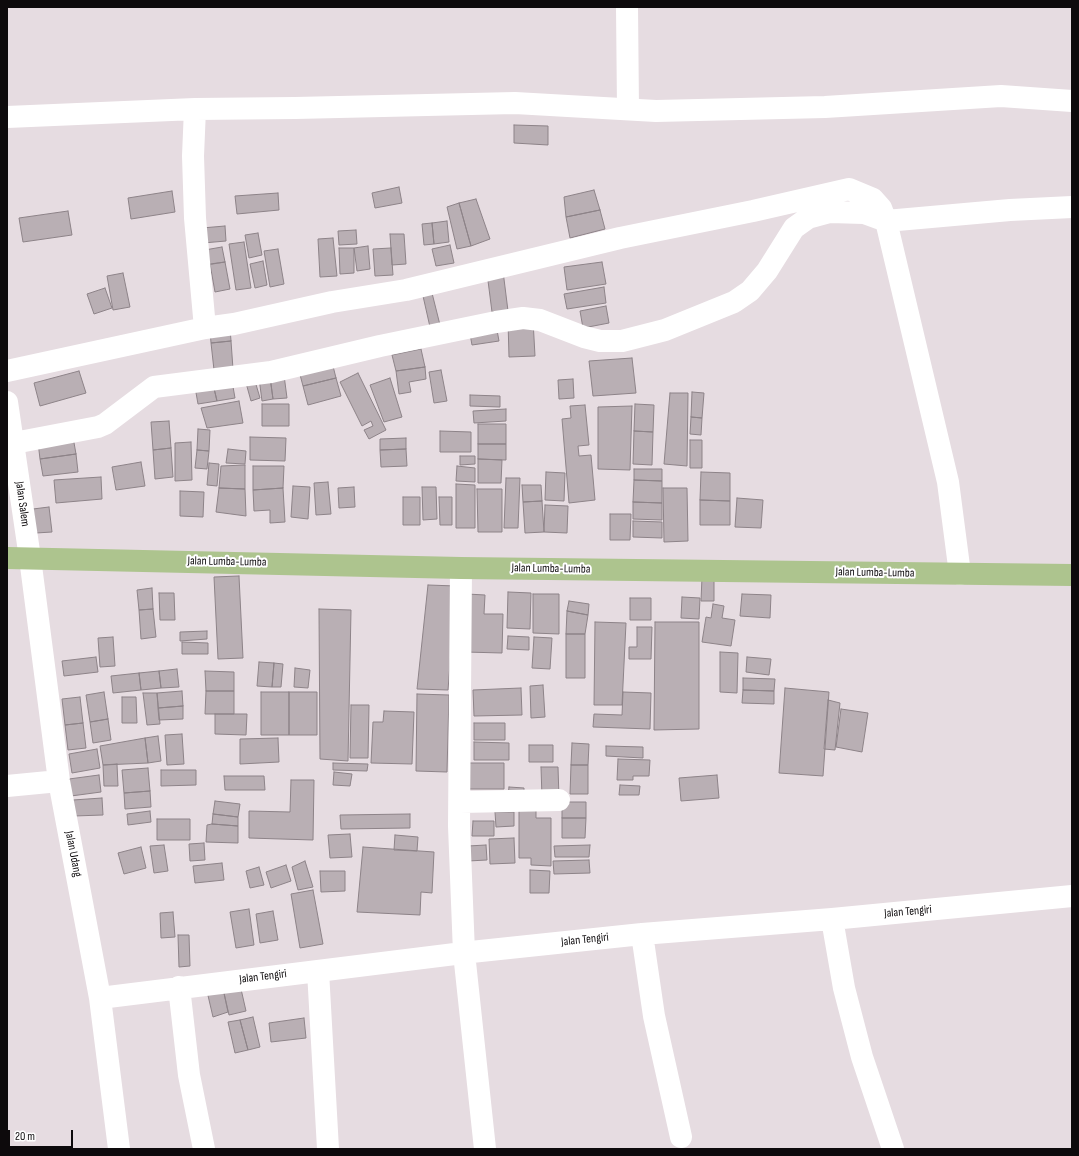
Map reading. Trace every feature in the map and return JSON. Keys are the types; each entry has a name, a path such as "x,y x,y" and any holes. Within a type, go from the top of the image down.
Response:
{"main road":[{"name":"Jalan Lumba-Lumba","path":"7,558 461,568 1072,575"}],"street":[{"path":"627,7 628,108"},
{"path":"7,117 195,109 515,103 656,110 825,107 1001,96 1072,101"},
{"path":"195,109 193,156 195,218 205,328"},
{"path":"7,371 332,302 406,290 620,238 753,211 850,189 872,200 881,208 886,221 948,482 960,574"},
{"path":"14,443 98,427 105,424 154,387 271,372 380,346 496,322 523,318 540,320 584,337 600,341 622,341 665,330 734,302 750,291 767,271 794,228 808,218 830,212 864,213 886,221 1010,210 1072,207"},
{"name":"Jalan Salem","path":"7,402 30,558"},
{"name":"Jalan Udang","path":"30,558 59,781 100,998 119,1149"},
{"path":"461,568 459,826 464,953 485,1149"},
{"path":"7,786 59,781"},
{"path":"460,802 559,800"},
{"name":"Jalan Tengiri","path":"100,998 179,987 464,953 642,934 832,919 1072,896"},
{"path":"832,919 844,988 862,1057 893,1149"},
{"path":"642,934 654,1016 681,1137"},
{"path":"318,971 328,1149"},
{"path":"179,987 189,1075 204,1149"}],"building":[{"path":"514,125 548,126 548,145 514,143"},
{"path":"399,187 402,203 375,208 372,193"},
{"path":"594,190 600,210 566,217 564,197"},
{"path":"172,191 175,212 131,219 128,198"},
{"path":"278,193 279,210 237,214 235,196"},
{"path":"476,199 490,239 471,246 459,203"},
{"path":"459,203 471,246 457,249 447,207"},
{"path":"600,210 605,229 570,238 566,217"},
{"path":"68,211 72,235 23,242 19,218"},
{"path":"447,221 449,242 434,244 432,223"},
{"path":"432,223 434,244 424,245 422,224"},
{"path":"225,226 226,241 203,243 202,228"},
{"path":"356,230 357,244 339,245 338,231"},
{"path":"258,233 262,255 249,258 245,235"},
{"path":"390,234 404,234 406,264 392,265"},
{"path":"333,238 337,276 320,277 318,239"},
{"path":"244,242 251,288 236,290 229,244"},
{"path":"450,245 454,263 436,266 432,249"},
{"path":"368,246 370,269 357,271 354,248"},
{"path":"222,247 225,262 200,266 199,251"},
{"path":"339,248 354,248 354,273 340,274"},
{"path":"391,248 393,275 375,276 373,249"},
{"path":"278,249 284,284 270,287 264,251"},
{"path":"263,261 267,285 255,288 250,264"},
{"path":"225,262 230,289 215,292 210,264"},
{"path":"602,262 606,284 567,290 564,267"},
{"path":"503,271 508,311 492,312 487,273"},
{"path":"123,273 130,307 113,310 107,276"},
{"path":"604,287 606,303 567,309 564,294"},
{"path":"105,288 112,308 94,314 87,294"},
{"path":"432,293 440,325 430,327 423,296"},
{"path":"606,306 609,323 583,328 580,311"},
{"path":"533,320 535,356 509,357 508,321"},
{"path":"230,328 231,341 211,343 210,330"},
{"path":"497,330 499,341 472,345 470,334"},
{"path":"231,341 233,369 214,370 211,343"},
{"path":"421,349 425,367 396,371 392,355"},
{"path":"632,358 636,393 593,396 589,361"},
{"path":"332,362 336,378 303,386 299,371"},
{"path":"425,367 426,379 409,382 411,392 399,394 396,371"},
{"path":"441,370 447,401 434,403 429,372"},
{"path":"79,371 86,393 40,406 34,383"},
{"path":"358,373 386,430 369,439 364,430 373,426 371,421 362,426 340,382"},
{"path":"284,375 287,398 273,399 270,377"},
{"path":"270,377 273,399 262,401 259,378"},
{"path":"336,378 341,396 308,405 303,386"},
{"path":"390,378 402,417 384,422 370,385"},
{"path":"573,379 574,398 559,399 558,380"},
{"path":"232,381 235,398 217,401 213,384"},
{"path":"255,381 260,398 251,401 246,383"},
{"path":"213,384 217,401 198,404 195,387"},
{"path":"692,392 704,393 702,418 691,417"},
{"path":"670,393 688,393 687,466 664,464"},
{"path":"470,395 500,396 500,407 470,406"},
{"path":"239,401 243,423 207,428 201,408"},
{"path":"262,404 289,404 289,426 262,426"},
{"path":"635,404 654,405 653,432 634,431"},
{"path":"585,405 589,445 578,446 579,456 591,455 595,500 569,503 562,419 571,418 570,406"},
{"path":"632,406 630,470 598,469 598,407"},
{"path":"506,409 506,421 474,423 473,411"},
{"path":"691,417 702,418 701,435 690,434"},
{"path":"169,421 171,448 153,450 151,422"},
{"path":"478,424 506,424 506,444 478,444"},
{"path":"198,429 210,430 209,451 197,450"},
{"path":"440,431 471,432 471,452 440,452"},
{"path":"634,431 653,432 652,465 633,464"},
{"path":"73,437 76,454 40,459 38,442"},
{"path":"250,437 286,438 285,461 250,460"},
{"path":"406,438 406,449 380,450 380,439"},
{"path":"690,440 702,440 702,468 690,468"},
{"path":"191,442 192,480 175,481 175,443"},
{"path":"478,444 506,444 506,460 478,459"},
{"path":"171,448 173,477 155,479 153,450"},
{"path":"228,449 246,451 245,464 226,463"},
{"path":"406,449 407,466 381,467 380,450"},
{"path":"197,450 209,451 207,469 195,468"},
{"path":"76,454 78,472 43,476 40,459"},
{"path":"460,456 475,456 475,464 460,465"},
{"path":"478,459 502,460 501,483 478,483"},
{"path":"141,462 145,486 116,490 112,467"},
{"path":"209,463 219,464 217,486 207,485"},
{"path":"245,465 245,489 219,488 221,466"},
{"path":"253,466 284,466 283,488 253,490"},
{"path":"457,466 475,468 475,482 456,481"},
{"path":"634,469 662,469 662,481 634,480"},
{"path":"546,472 565,473 564,501 545,500"},
{"path":"701,472 730,473 730,501 700,500"},
{"path":"101,477 102,499 56,503 54,480"},
{"path":"506,478 520,478 518,528 504,528"},
{"path":"634,480 662,481 662,503 633,502"},
{"path":"328,482 331,514 316,515 314,483"},
{"path":"456,484 475,485 475,528 456,528"},
{"path":"522,485 541,485 542,501 523,502"},
{"path":"293,486 310,487 308,519 291,517"},
{"path":"354,487 355,507 339,508 338,488"},
{"path":"422,487 436,487 437,519 423,520"},
{"path":"219,488 245,489 246,516 216,512"},
{"path":"283,488 285,522 270,523 270,510 254,511 253,490"},
{"path":"663,488 687,488 688,541 664,542"},
{"path":"477,489 502,489 502,532 478,532"},
{"path":"180,491 204,492 203,517 180,516"},
{"path":"403,497 420,497 420,525 403,525"},
{"path":"439,497 452,497 452,525 440,525"},
{"path":"737,498 763,500 761,528 735,527"},
{"path":"700,500 730,501 730,525 700,525"},
{"path":"542,501 544,532 525,533 523,502"},
{"path":"633,502 662,503 662,520 633,519"},
{"path":"545,505 568,506 567,533 544,532"},
{"path":"49,507 52,532 36,533 33,509"},
{"path":"610,514 631,514 630,540 610,540"},
{"path":"633,521 662,522 662,538 633,537"},
{"path":"239,576 243,658 218,659 214,577"},
{"path":"702,577 714,578 714,601 701,601"},
{"path":"428,585 456,586 448,690 417,689"},
{"path":"152,588 153,609 139,610 137,590"},
{"path":"508,592 531,593 530,629 507,628"},
{"path":"159,593 174,593 175,620 160,620"},
{"path":"467,594 485,595 484,614 503,614 502,653 465,652"},
{"path":"533,594 559,594 559,634 533,633"},
{"path":"742,594 771,595 770,618 740,616"},
{"path":"682,597 700,598 699,619 681,618"},
{"path":"630,598 651,598 651,620 630,620"},
{"path":"569,601 589,604 588,615 567,611"},
{"path":"713,604 724,606 722,618 735,620 731,646 702,642 706,617 711,618"},
{"path":"153,609 156,637 141,639 139,610"},
{"path":"319,609 351,610 348,761 320,759"},
{"path":"567,611 588,615 585,634 566,634"},
{"path":"595,622 626,623 622,705 594,705"},
{"path":"655,622 699,622 699,729 654,730"},
{"path":"637,627 652,627 651,659 629,659 629,647 637,647"},
{"path":"207,631 207,639 180,641 180,632"},
{"path":"566,634 585,634 585,678 566,678"},
{"path":"508,636 529,637 529,650 507,649"},
{"path":"113,637 115,666 100,667 98,638"},
{"path":"534,637 552,638 550,669 532,668"},
{"path":"182,642 208,643 208,654 182,654"},
{"path":"720,652 738,653 737,693 720,692"},
{"path":"96,657 98,672 64,676 62,661"},
{"path":"747,657 771,659 769,675 746,672"},
{"path":"259,662 274,663 272,687 257,686"},
{"path":"274,663 283,664 281,687 272,687"},
{"path":"295,668 310,670 308,688 294,687"},
{"path":"177,669 179,687 161,688 159,671"},
{"path":"159,671 161,688 141,690 139,673"},
{"path":"205,671 234,672 234,691 206,691"},
{"path":"139,673 141,690 113,693 111,676"},
{"path":"743,678 775,679 774,691 743,690"},
{"path":"543,685 545,717 531,718 530,686"},
{"path":"521,688 522,715 474,716 473,690"},
{"path":"785,688 829,692 823,776 779,773"},
{"path":"743,690 774,691 774,704 742,703"},
{"path":"182,691 183,706 158,708 157,693"},
{"path":"206,691 234,691 234,714 205,714"},
{"path":"104,692 108,719 90,722 86,695"},
{"path":"261,692 289,692 289,735 261,735"},
{"path":"289,692 317,692 317,735 289,735"},
{"path":"623,692 651,693 650,729 593,727 594,714 622,715"},
{"path":"143,693 157,693 160,724 147,725"},
{"path":"417,694 449,695 447,772 416,771"},
{"path":"80,697 83,723 65,725 62,699"},
{"path":"122,697 136,697 137,723 122,723"},
{"path":"828,700 840,703 835,750 824,749"},
{"path":"351,705 369,705 368,758 350,758"},
{"path":"183,706 183,719 159,720 158,708"},
{"path":"841,709 868,713 862,752 836,747"},
{"path":"384,711 414,712 412,764 371,763 373,722 383,722"},
{"path":"215,714 247,714 246,735 215,734"},
{"path":"108,719 111,740 93,743 90,722"},
{"path":"83,723 86,748 68,750 65,725"},
{"path":"474,723 505,723 505,740 474,740"},
{"path":"182,734 184,764 167,765 165,735"},
{"path":"158,736 161,761 148,763 145,738"},
{"path":"145,738 148,763 103,765 100,746"},
{"path":"278,738 279,762 240,764 240,739"},
{"path":"474,742 509,743 509,760 474,760"},
{"path":"572,743 589,744 588,765 571,765"},
{"path":"529,745 553,745 553,762 529,762"},
{"path":"606,746 643,747 643,758 606,756"},
{"path":"97,749 100,768 72,773 69,754"},
{"path":"618,759 650,760 649,776 633,776 633,780 617,780"},
{"path":"333,763 368,764 367,771 333,770"},
{"path":"468,763 504,763 504,789 468,789"},
{"path":"117,764 118,786 104,786 103,765"},
{"path":"571,765 588,765 588,794 570,794"},
{"path":"541,767 558,767 559,798 542,798"},
{"path":"148,768 150,791 124,793 122,770"},
{"path":"161,770 196,770 196,785 161,786"},
{"path":"334,772 352,774 350,786 333,785"},
{"path":"99,775 101,792 71,796 69,779"},
{"path":"717,775 719,798 681,801 679,778"},
{"path":"224,776 264,776 265,790 225,790"},
{"path":"291,780 314,780 313,840 249,838 249,811 290,812"},
{"path":"620,785 640,786 639,795 619,795"},
{"path":"509,787 524,788 524,797 508,796"},
{"path":"150,791 151,807 125,809 124,793"},
{"path":"102,798 103,815 74,816 73,800"},
{"path":"215,801 240,804 238,817 213,814"},
{"path":"562,802 586,802 586,818 562,818"},
{"path":"519,808 536,808 536,818 551,818 551,866 531,865 531,858 519,858"},
{"path":"150,811 151,822 128,825 127,814"},
{"path":"495,812 514,812 514,826 496,827"},
{"path":"213,814 238,817 238,826 212,824"},
{"path":"410,814 410,828 341,829 340,815"},
{"path":"562,818 586,818 585,838 562,838"},
{"path":"157,819 190,819 190,840 157,840"},
{"path":"473,821 494,821 494,836 472,836"},
{"path":"207,825 238,826 238,843 206,842"},
{"path":"350,834 352,857 330,858 328,835"},
{"path":"395,835 418,837 417,851 394,850"},
{"path":"514,838 515,863 490,864 489,839"},
{"path":"204,843 205,860 190,861 189,844"},
{"path":"164,845 168,871 154,873 150,846"},
{"path":"486,845 487,860 468,861 468,846"},
{"path":"590,845 589,857 555,857 554,846"},
{"path":"141,847 146,868 124,874 118,853"},
{"path":"363,847 434,852 432,893 421,892 420,915 357,912"},
{"path":"589,860 590,873 554,874 553,861"},
{"path":"305,861 313,887 298,890 292,867"},
{"path":"222,863 224,880 195,883 193,866"},
{"path":"286,865 291,881 271,888 266,872"},
{"path":"259,867 264,885 250,888 246,871"},
{"path":"530,870 550,871 549,893 530,893"},
{"path":"320,871 345,871 345,891 321,892"},
{"path":"313,890 323,944 300,948 291,894"},
{"path":"249,909 254,945 236,948 230,912"},
{"path":"273,911 278,940 260,943 256,914"},
{"path":"173,912 175,937 161,938 160,913"},
{"path":"178,935 189,935 190,966 179,967"},
{"path":"222,984 228,1012 213,1017 206,987"},
{"path":"241,989 246,1011 229,1015 224,993"},
{"path":"253,1017 260,1047 248,1050 240,1020"},
{"path":"304,1018 306,1038 271,1042 269,1023"},
{"path":"240,1020 248,1050 235,1053 228,1022"}]}
